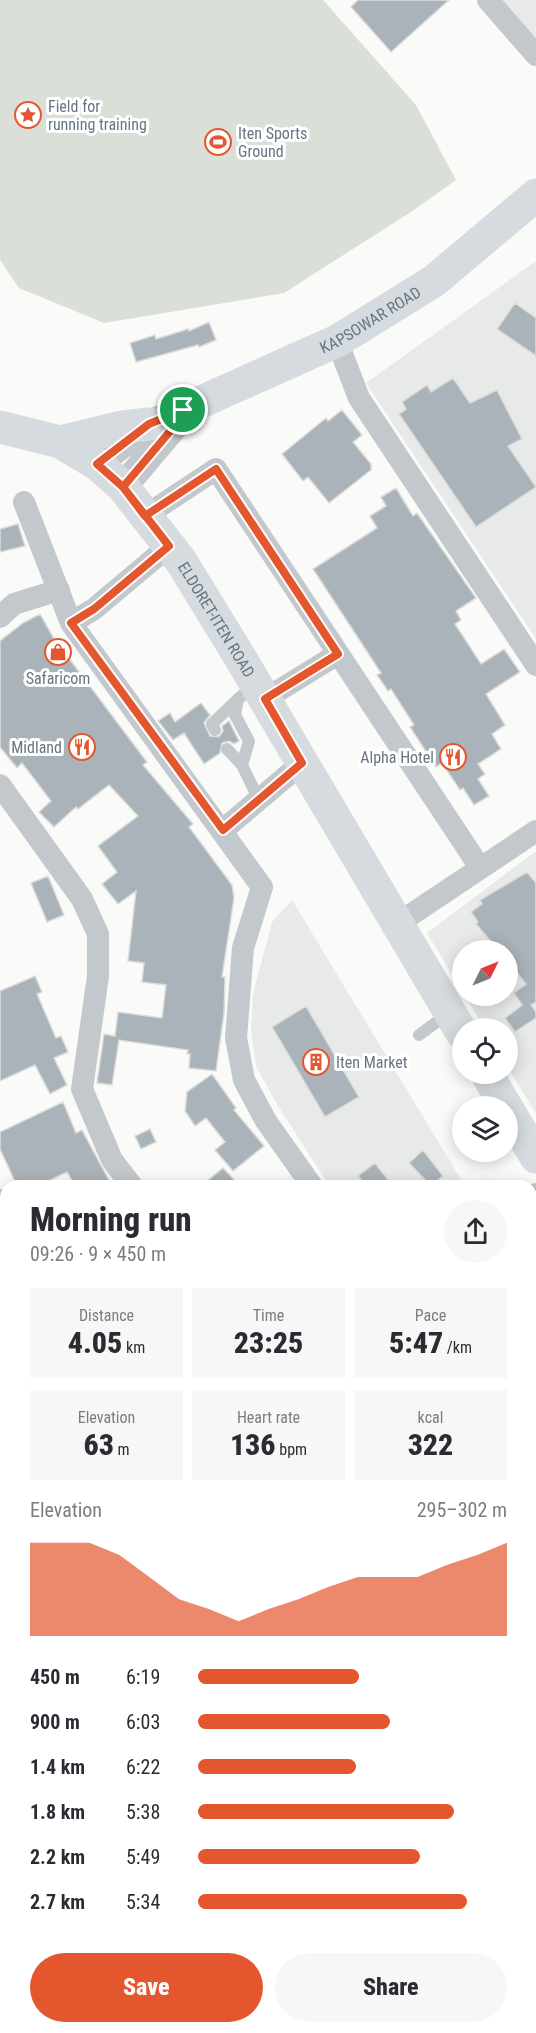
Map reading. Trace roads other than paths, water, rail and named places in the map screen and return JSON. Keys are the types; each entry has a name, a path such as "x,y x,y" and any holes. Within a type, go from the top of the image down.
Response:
{"main road":[{"name":"KAPSOWAR ROAD","path":"183,410 337,341 435,281 536,195"},
{"path":"60,442 122,427 149,424"},
{"name":"ELDORET-ITEN ROAD","path":"0,428 60,442 97,464 123,487 169,546 253,694 302,763 453,1018"},
{"path":"518,1129 536,1157"}],"street":[{"path":"488,0 536,55"},
{"path":"337,341 359,398 536,665"},
{"path":"123,487 172,429 183,410"},
{"name":"KAPSOWAR ROAD","path":"97,464 149,424 183,410"},
{"path":"145,516 216,469 479,866"},
{"path":"24,502 71,623 262,886 242,959 236,1038 244,1080 266,1121 308,1180"},
{"path":"71,623 94,609 169,546"},
{"path":"0,617 14,604 59,590"},
{"path":"253,694 338,654"},
{"path":"223,830 302,763"},
{"path":"0,785 82,899 98,934 98,976 82,1089 112,1160 127,1180"},
{"path":"397,924 479,866 536,831"}],"lane":[{"path":"215,730 212,724 253,694"},
{"path":"242,765 249,741 235,715 253,694"},
{"path":"226,749 242,765 259,800"},
{"path":"419,1035 452,1024"}],"place":[{"name":"Field for running training","path":"28,115"},
{"name":"Iten Sports Ground","path":"218,142"},
{"name":"Safaricom","path":"58,652"},
{"name":"Midland","path":"82,747"},
{"name":"Alpha Hotel","path":"453,757"},
{"name":"Iten Market","path":"316,1062"}]}
